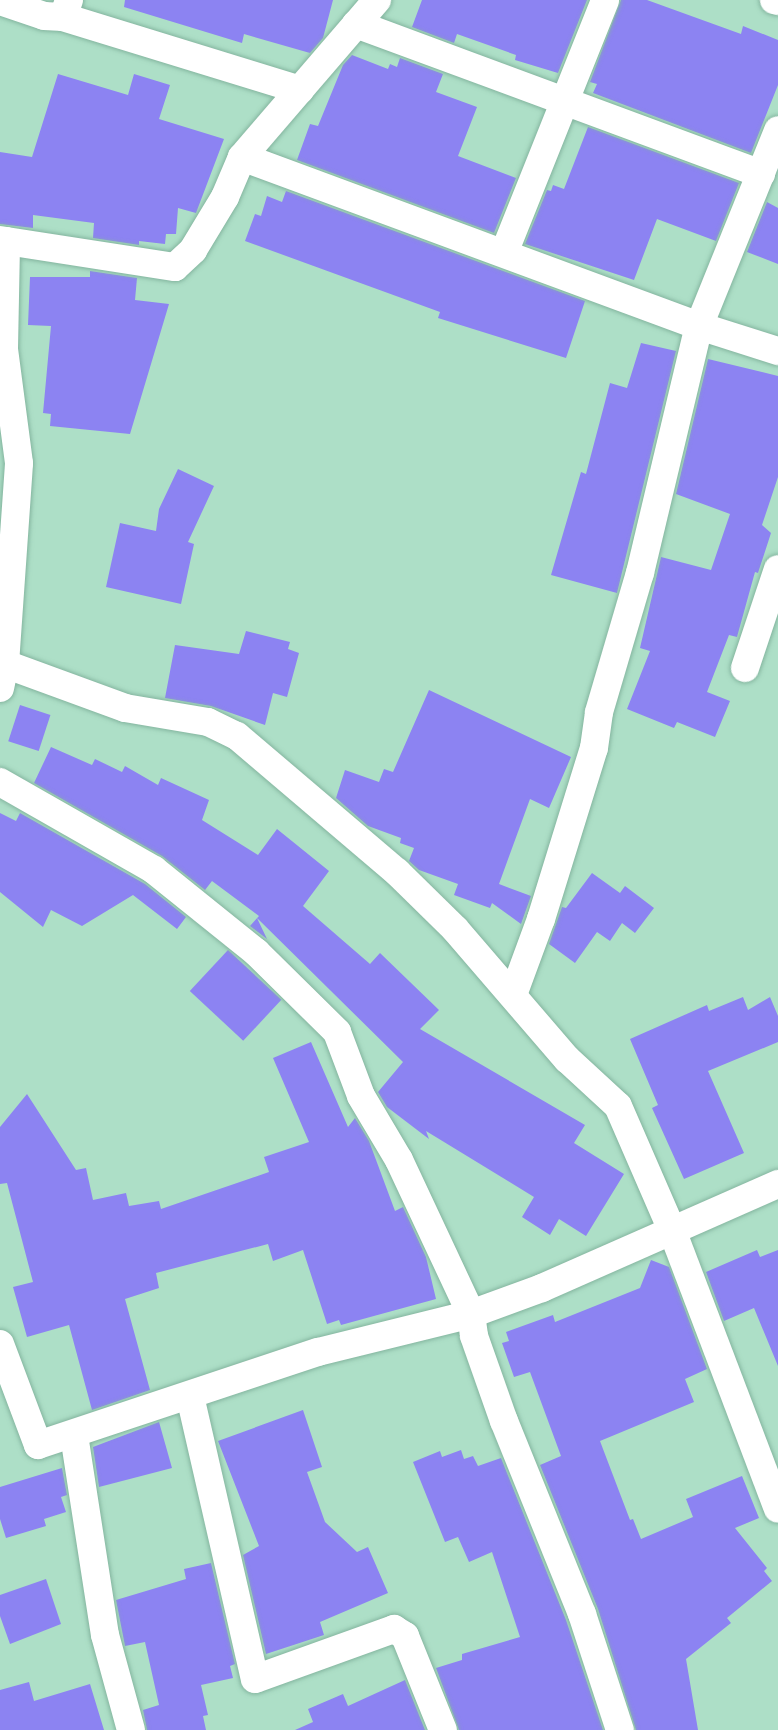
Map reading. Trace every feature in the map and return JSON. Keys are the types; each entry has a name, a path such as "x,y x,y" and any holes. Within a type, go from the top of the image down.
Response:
{"street":[{"path":"377,0 242,157 225,196 193,250 175,267 3,240 4,349 19,463 3,676 125,708 208,722 237,736 398,872 513,994 567,1059 618,1106 672,1230 778,1509"},
{"path":"504,253 605,0"},
{"path":"0,1 44,16 66,9 300,90"},
{"path":"356,24 761,174"},
{"path":"513,994 541,919 594,748 599,712 640,573 699,326 778,130"},
{"path":"242,157 699,326 778,351"},
{"path":"745,668 778,569"},
{"path":"0,782 154,870 256,952 337,1032 361,1096 399,1160 471,1314 474,1336 504,1421 582,1614 620,1730"},
{"path":"0,1344 38,1445 318,1352 471,1314 542,1288 778,1184"},
{"path":"190,1396 255,1679 394,1629 405,1636 442,1730"},
{"path":"74,1434 105,1635 130,1730"}],"building":[{"path":"125,0 333,0 323,38 310,53 244,34 242,43 124,7"},
{"path":"422,0 587,0 558,73 515,60 516,55 457,34 454,43 412,27"},
{"path":"621,0 647,0 741,34 743,26 778,40 778,85 751,153 593,93 597,84 590,82"},
{"path":"352,55 388,69 390,64 397,67 400,58 443,74 436,92 477,107 458,156 516,178 494,233 297,160 310,124 318,126 343,65"},
{"path":"58,74 128,95 134,74 170,85 159,119 224,139 196,213 178,208 176,234 166,234 165,244 139,241 139,245 93,238 94,223 33,215 33,228 0,224 0,152 32,157"},
{"path":"588,127 739,183 716,241 657,219 634,280 525,244 547,190 551,191 553,185 564,189"},
{"path":"286,191 585,301 566,358 438,318 440,312 245,241 255,214 261,216 267,196 282,202"},
{"path":"767,202 778,208 778,264 747,252"},
{"path":"90,271 137,278 135,300 169,304 130,434 50,426 51,414 43,413 51,326 28,325 30,277 90,277"},
{"path":"641,343 676,351 617,593 551,575 581,472 586,474 610,383 627,388"},
{"path":"708,359 778,376 778,477 762,525 771,533 758,573 755,572 737,637 729,635 707,692 730,701 715,737 677,722 674,728 627,709 650,651 640,648 661,557 711,570 730,514 676,494"},
{"path":"178,469 214,486 188,542 194,544 181,604 106,587 120,523 156,531 159,509"},
{"path":"246,631 290,642 288,649 299,653 287,697 273,693 265,725 211,706 165,698 175,645 239,654"},
{"path":"429,690 571,757 549,808 530,799 499,884 531,896 521,924 492,903 490,908 454,895 458,884 419,870 409,861 414,848 400,843 401,838 368,826 336,798 345,770 379,782 384,769 393,772"},
{"path":"20,705 50,715 39,751 8,741"},
{"path":"51,747 92,765 95,759 122,772 125,766 158,785 161,778 209,800 202,820 258,855 277,829 329,871 303,906 370,964 380,953 439,1010 420,1029 585,1125 574,1143 624,1174 586,1236 559,1219 550,1235 522,1217 534,1197 426,1131 429,1139 387,1107 378,1092 403,1062 257,918 259,916 212,881 205,890 162,856 34,783"},
{"path":"0,813 16,821 20,813 145,884 186,917 177,929 133,895 82,926 51,910 43,927 0,892"},
{"path":"592,873 620,893 625,886 654,908 635,933 622,923 610,941 597,932 575,963 549,944 562,907 566,908"},
{"path":"257,918 267,939 250,926"},
{"path":"228,950 281,1000 243,1041 190,991"},
{"path":"743,997 748,1010 770,997 778,1016 778,1042 708,1071 744,1153 684,1179 652,1108 658,1105 630,1039 707,1005 709,1011"},
{"path":"311,1042 348,1127 355,1118 369,1141 395,1211 403,1207 426,1257 436,1299 341,1325 339,1320 327,1324 303,1250 273,1261 268,1244 156,1273 159,1288 125,1299 150,1390 92,1410 69,1325 27,1337 13,1287 33,1282 7,1183 0,1184 0,1127 27,1094 76,1170 86,1168 93,1200 126,1193 129,1206 159,1201 161,1209 269,1172 264,1157 309,1142 273,1058"},
{"path":"757,1250 760,1257 778,1250 778,1366 754,1308 724,1321 706,1272"},
{"path":"651,1260 669,1267 707,1369 685,1379 694,1402 600,1441 603,1449 630,1520 633,1519 641,1539 693,1517 686,1499 742,1476 759,1518 735,1528 767,1568 764,1571 772,1581 727,1618 731,1623 686,1659 698,1730 636,1730 598,1609 540,1465 561,1456 530,1372 514,1377 502,1343 509,1341 506,1332 553,1315 555,1322 640,1288"},
{"path":"303,1410 322,1467 307,1472 325,1522 357,1552 368,1547 388,1593 320,1622 324,1635 266,1654 243,1555 259,1546 218,1441"},
{"path":"159,1422 172,1468 99,1487 93,1447"},
{"path":"461,1450 464,1459 473,1456 478,1466 501,1458 566,1620 603,1730 459,1730 436,1668 462,1660 462,1654 520,1637 492,1552 469,1562 458,1537 445,1542 413,1462 440,1451 442,1457"},
{"path":"62,1468 67,1495 61,1497 66,1512 44,1519 46,1526 6,1538 0,1519 0,1487"},
{"path":"211,1563 235,1664 230,1666 233,1678 201,1685 208,1715 203,1716 206,1730 147,1730 143,1710 159,1705 145,1642 125,1646 116,1600 186,1579 184,1569"},
{"path":"46,1579 61,1624 10,1644 0,1616 0,1595"},
{"path":"405,1680 425,1730 295,1730 313,1722 308,1709 343,1694 348,1706"},
{"path":"29,1682 34,1701 90,1684 104,1730 0,1730 0,1690"}]}
